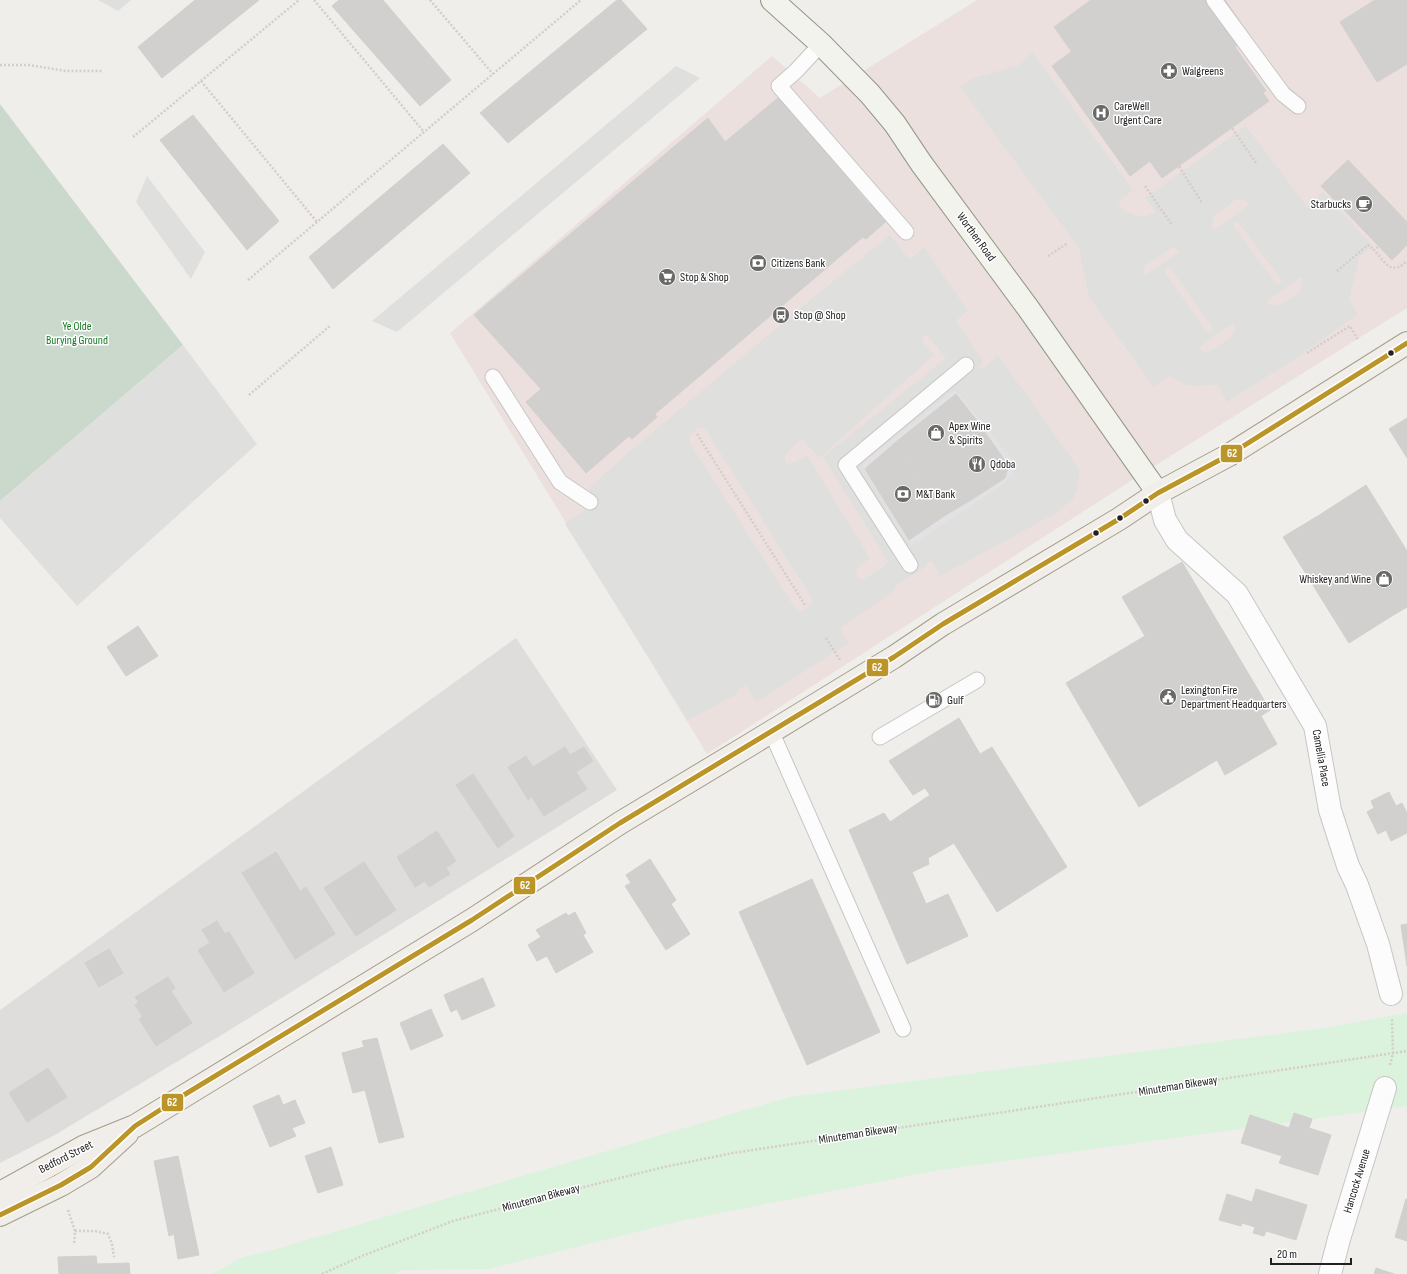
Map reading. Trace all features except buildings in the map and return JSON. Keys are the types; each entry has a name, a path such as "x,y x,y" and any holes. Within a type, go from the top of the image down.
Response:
{"main road":[{"name":"Worthen Road","path":"772,0 821,44 870,94 895,124 921,163 1028,308 1158,492"},
{"name":"Bedford Street","path":"0,1193 83,1147 135,1126 472,920 620,823 894,657 943,624 1119,519 1158,492 1229,455 1407,343"},
{"name":"Bedford Street","path":"0,1215 56,1188 91,1167 135,1126"}],"street":[{"name":"Camellia Place","path":"1158,492 1165,520 1177,540 1237,594 1315,726 1330,810 1348,866 1357,885 1378,944 1391,994"},
{"name":"Hancock Avenue","path":"1330,1274 1339,1239 1385,1088"}],"lane":[{"path":"1214,0 1283,94 1298,106"},
{"path":"821,44 779,86 906,232"},
{"path":"910,565 846,465 966,365"},
{"path":"492,377 560,482 590,502"},
{"path":"880,737 977,680"},
{"path":"771,732 904,1029"}],"path":[{"path":"134,137 299,0"},
{"path":"314,0 424,132"},
{"path":"430,0 493,74"},
{"path":"248,280 581,0"},
{"path":"0,64 29,65 66,71 103,71"},
{"path":"202,81 317,222"},
{"path":"1230,125 1256,163"},
{"path":"1177,163 1202,203"},
{"path":"1145,186 1172,225"},
{"path":"1048,256 1068,243"},
{"path":"1337,271 1368,245 1387,265 1392,268 1400,267 1407,260"},
{"path":"1374,250 1378,247"},
{"path":"249,395 331,325"},
{"path":"1307,353 1350,326 1358,340"},
{"path":"697,434 805,605"},
{"path":"826,638 840,661"},
{"path":"1385,1088 1393,1053 1391,994"},
{"name":"Minuteman Bikeway","path":"322,1274 362,1256 452,1221 664,1167 733,1153 1407,1051"},
{"path":"66,1205 75,1231 74,1245"},
{"path":"75,1231 95,1231 108,1234 112,1244 114,1257"}],"shaded area":[{"path":"98,0 131,0 118,11"},
{"path":"977,0 1407,0 1407,308 1129,482 707,754 450,333 772,56 820,98"},
{"path":"1032,52 1133,190 1118,202 1124,211 1137,216 1145,217 1156,212 1145,198 1246,126 1307,207 1323,192 1372,245 1359,258 1349,299 1358,314 1304,353 1227,402 1217,384 1200,386 1187,385 1169,376 1154,387 1089,297 1079,248 960,87 974,78 1019,65","holes":["1239,199 1246,201 1249,205 1214,230 1212,228 1213,217 1235,200","1234,223 1239,223 1281,279 1280,284 1278,285 1275,282 1234,227","1173,247 1180,251 1146,275 1144,274 1143,268","1170,268 1212,327 1212,331 1209,332 1206,330 1166,274 1165,270","1301,277 1303,284 1299,292 1278,306 1269,305 1266,302","1232,324 1234,326 1235,330 1230,338 1210,351 1205,352 1198,348"]},
{"path":"676,66 700,78 397,332 372,321"},
{"path":"147,176 205,252 191,279 136,202"},
{"path":"890,235 907,257 911,258 924,247 968,311 956,322 983,362 979,367 984,368 998,355 1079,469 1078,486 1073,499 1056,513 940,576 933,563 929,561 925,567 897,585 893,591 877,603 841,627 842,633 849,643 756,702 746,686 738,689 737,694 688,720 565,524 584,511 590,487 628,453 793,314","holes":["924,336 928,336 946,358 823,457 888,561 886,565 864,579 859,579 856,575 857,568 870,558 807,455 793,463 788,464 785,462 785,456 799,441 803,440 819,458 934,355 923,343 922,339","956,390 1012,459 1005,483 908,542 862,467 865,462 949,394","698,427 706,430 813,600 811,604 803,611 798,612 793,605 690,443 689,439"]},
{"path":"183,345 257,444 77,606 0,518 0,501"},
{"path":"956,390 1012,459 1014,470 1005,483 912,545 908,542 862,467 949,394","holes":["956,395 1005,461 1008,468 1005,478 909,540 865,469 896,442"]},
{"path":"516,638 617,790 228,1031 53,1136 0,1163 0,1010"}],"green space":[{"name":"Ye Olde Burying Ground","path":"0,104 183,345 0,501"},
{"path":"1407,1013 1407,1106 939,1170 685,1220 488,1269 401,1270 394,1274 212,1274 243,1257 273,1250 789,1097 1324,1028"}],"transit line":[{"name":"62","path":"0,1215 61,1185 91,1167 135,1126 174,1101 472,920 620,823 894,657 943,624 1119,519 1158,493 1229,455 1407,343"}],"place":[{"name":"Walgreens","path":"1169,71"},
{"name":"CareWell Urgent Care","path":"1101,113"},
{"name":"Starbucks","path":"1364,204"},
{"name":"Citizens Bank","path":"758,263"},
{"name":"Stop & Shop","path":"667,277"},
{"name":"Stop @ Shop","path":"781,315"},
{"name":"Apex Wine & Spirits","path":"936,433"},
{"name":"Qdoba","path":"977,464"},
{"name":"M&T Bank","path":"903,494"},
{"name":"Whiskey and Wine","path":"1384,579"},
{"name":"Lexington Fire Department Headquarters","path":"1168,697"},
{"name":"Gulf","path":"934,700"}]}
